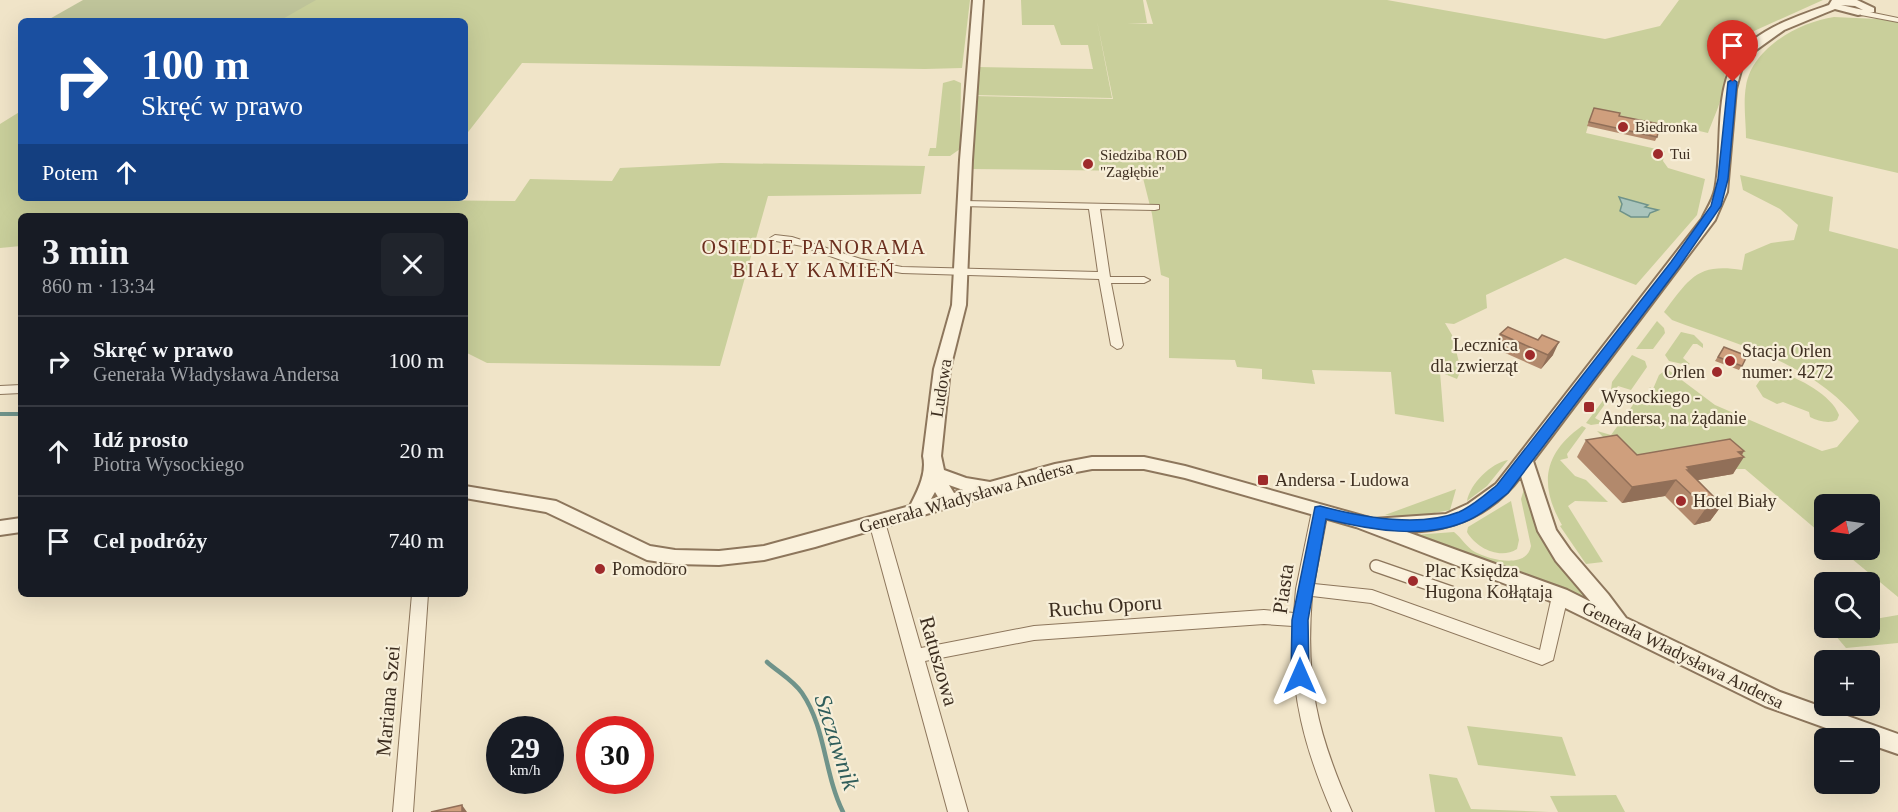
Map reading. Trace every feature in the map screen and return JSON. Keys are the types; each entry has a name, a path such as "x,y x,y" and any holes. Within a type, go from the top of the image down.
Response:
{"street":[{"name":"Ludowa","path":"916,511 930,483 934,469 942,369 959,305 963,204 978,0"},
{"path":"1817,14 1849,4"},
{"path":"1361,522 1429,525 1463,516 1496,495 1675,265 1716,206 1723,179 1733,82 1738,64 1761,40 1834,5 1849,4 1865,7 1898,19"},
{"path":"963,204 1155,207"},
{"path":"1094,206 1117,345"},
{"path":"775,238 811,244 871,266 902,270 1143,280"},
{"path":"0,390 18,389"},
{"path":"1524,460 1534,497 1548,531 1574,569 1609,608 1619,623"},
{"name":"Generała Władysława Andersa","path":"468,492 550,506 622,543 647,553 675,557 719,558 764,553 1055,470 1092,463 1136,463 1185,472 1361,522 1560,596 1773,699 1898,744"},
{"path":"934,469 964,484 991,489"},
{"path":"934,469 949,501"},
{"name":"Piasta","path":"1320,511 1300,620 1300,676 1310,734 1342,812"},
{"name":"Ratuszowa","path":"877,522 958,812"},
{"path":"0,528 18,525"},
{"path":"1393,525 1424,546"},
{"path":"1376,566 1451,592"},
{"path":"1305,588 1372,597 1542,658 1547,655 1560,596"},
{"name":"Mariana Szei","path":"403,812 420,597"},
{"name":"Ruchu Oporu","path":"915,656 1034,633 1264,617 1300,620"}],"green space":[{"path":"83,0 316,0 284,18 51,18"},
{"path":"207,0 970,0 962,68 522,63 468,132 468,18 176,18"},
{"path":"1021,0 1143,0 1147,23 1127,23 1153,24 1146,0 1387,0 1605,39 1660,26 1679,0 1823,0 1754,31 1733,45 1723,65 1725,81 1708,133 1660,122 1658,128 1592,112 1586,133 1665,151 1663,161 1668,168 1705,179 1697,215 1636,285 1565,258 1486,295 1487,308 1454,324 1445,323 1452,335 1461,370 1457,379 1440,372 1444,422 1395,414 1391,372 1312,370 1315,384 1262,379 1262,369 1237,367 1235,360 1169,358 1169,278 1161,275 1152,214 1142,174 1138,171 972,169 974,96 1113,99 1097,21 1112,98 974,95 977,67 1093,69 1088,45 1061,45 1054,25 1022,25"},
{"path":"1834,17 1898,22 1898,173 1746,138 1746,86 1757,60 1779,39 1792,31"},
{"path":"954,80 961,83 960,149 950,156 928,156 930,148 936,148 943,83"},
{"path":"18,113 18,201 515,201 530,179 612,181 620,168 721,163 925,166 921,194 768,196 720,366 487,363 468,354 468,213 18,213 18,246 0,248 0,124"},
{"path":"1740,175 1833,197 1829,231 1898,249 1898,597 1880,582 1880,572 1868,572 1853,560 1880,560 1880,494 1814,494 1814,528 1745,469 1636,469 1597,431 1611,435 1635,402 1642,400 1651,404 1656,396 1648,391 1650,387 1653,389 1659,375 1667,369 1715,405 1822,451 1837,447 1859,421 1841,401 1820,384 1797,370 1748,348 1672,320 1664,312 1688,282 1704,271 1727,268 1742,270 1745,254 1771,243 1794,240 1798,225 1780,209 1743,190"},
{"path":"1657,321 1664,328 1665,333 1653,349 1636,349"},
{"path":"1681,332 1694,335 1703,344 1703,348 1693,344 1683,358 1690,364 1687,365 1669,361 1665,355"},
{"path":"1632,355 1645,361 1647,367 1631,390 1618,386 1595,418 1604,423 1591,425 1586,423 1611,390 1612,382"},
{"path":"1775,372 1792,377 1821,393 1835,408 1839,415 1837,420 1827,422 1816,420 1810,417 1809,412 1783,402 1777,404 1763,397 1756,386 1764,374"},
{"path":"1582,426 1586,428 1567,454 1568,458 1560,460 1575,476 1586,480 1608,502 1575,501 1568,506 1603,562 1586,564 1560,526 1562,525 1550,497 1548,483 1552,459 1569,437"},
{"path":"1508,460 1487,486 1467,501 1472,488 1482,475 1495,465"},
{"path":"1456,489 1450,510 1414,517 1385,515"},
{"path":"1524,489 1536,526 1590,601 1537,579 1414,535 1454,532 1472,550 1482,555 1507,561 1523,558 1531,546 1521,499"},
{"path":"1511,501 1519,540 1517,549 1496,553 1476,543 1467,532 1468,527"},
{"path":"1898,615 1898,643 1846,648 1838,638 1880,638 1880,618"},
{"path":"1467,726 1562,737 1576,776 1478,765"},
{"path":"1429,774 1457,778 1471,809 1549,812 1435,812"},
{"path":"1616,795 1625,812 1558,812 1550,796"}],"water":[{"path":"1619,197 1658,210 1650,213 1648,217 1631,217 1620,211 1622,204"}],"building":[{"name":"Biedronka","path":"1594,108 1620,113 1619,116 1660,124 1657,137 1589,122"},
{"path":"1508,327 1538,340 1542,335 1559,342 1548,355 1500,334"},
{"path":"1724,347 1747,356 1742,366 1718,357"},
{"path":"1617,435 1637,455 1730,439 1744,451 1738,452 1744,457 1687,467 1690,470 1687,470 1722,505 1706,508 1676,480 1632,487 1586,440"},
{"path":"462,805 462,812 431,812"}],"waterway":[{"name":"Szczawnik","path":"0,414 18,414"},
{"name":"Szczawnik","path":"767,662 794,684 810,707 843,812"}],"place":[{"name":"Biedronka","path":"1623,127"},
{"name":"Tui","path":"1658,154"},
{"name":"Siedziba ROD \"Zagłębie\"","path":"1088,164"},
{"name":"Lecznica dla zwierząt","path":"1530,355"},
{"name":"Stacja Orlen numer: 4272","path":"1730,361"},
{"name":"Orlen","path":"1717,372"},
{"name":"Wysockiego - Andersa, na żądanie","path":"1589,407"},
{"name":"Andersa - Ludowa","path":"1263,480"},
{"name":"Hotel Biały","path":"1681,501"},
{"name":"Pomodoro","path":"600,569"},
{"name":"Plac Księdza Hugona Kołłątaja","path":"1413,581"}],"district":[{"name":"OSIEDLE PANORAMA BIAŁY KAMIEŃ","path":"814,258"}],"route":[{"path":"1300,676 1300,620 1320,511 1361,522 1393,525 1438,524 1481,507 1502,489 1675,265 1716,206 1723,179 1733,82"}]}
